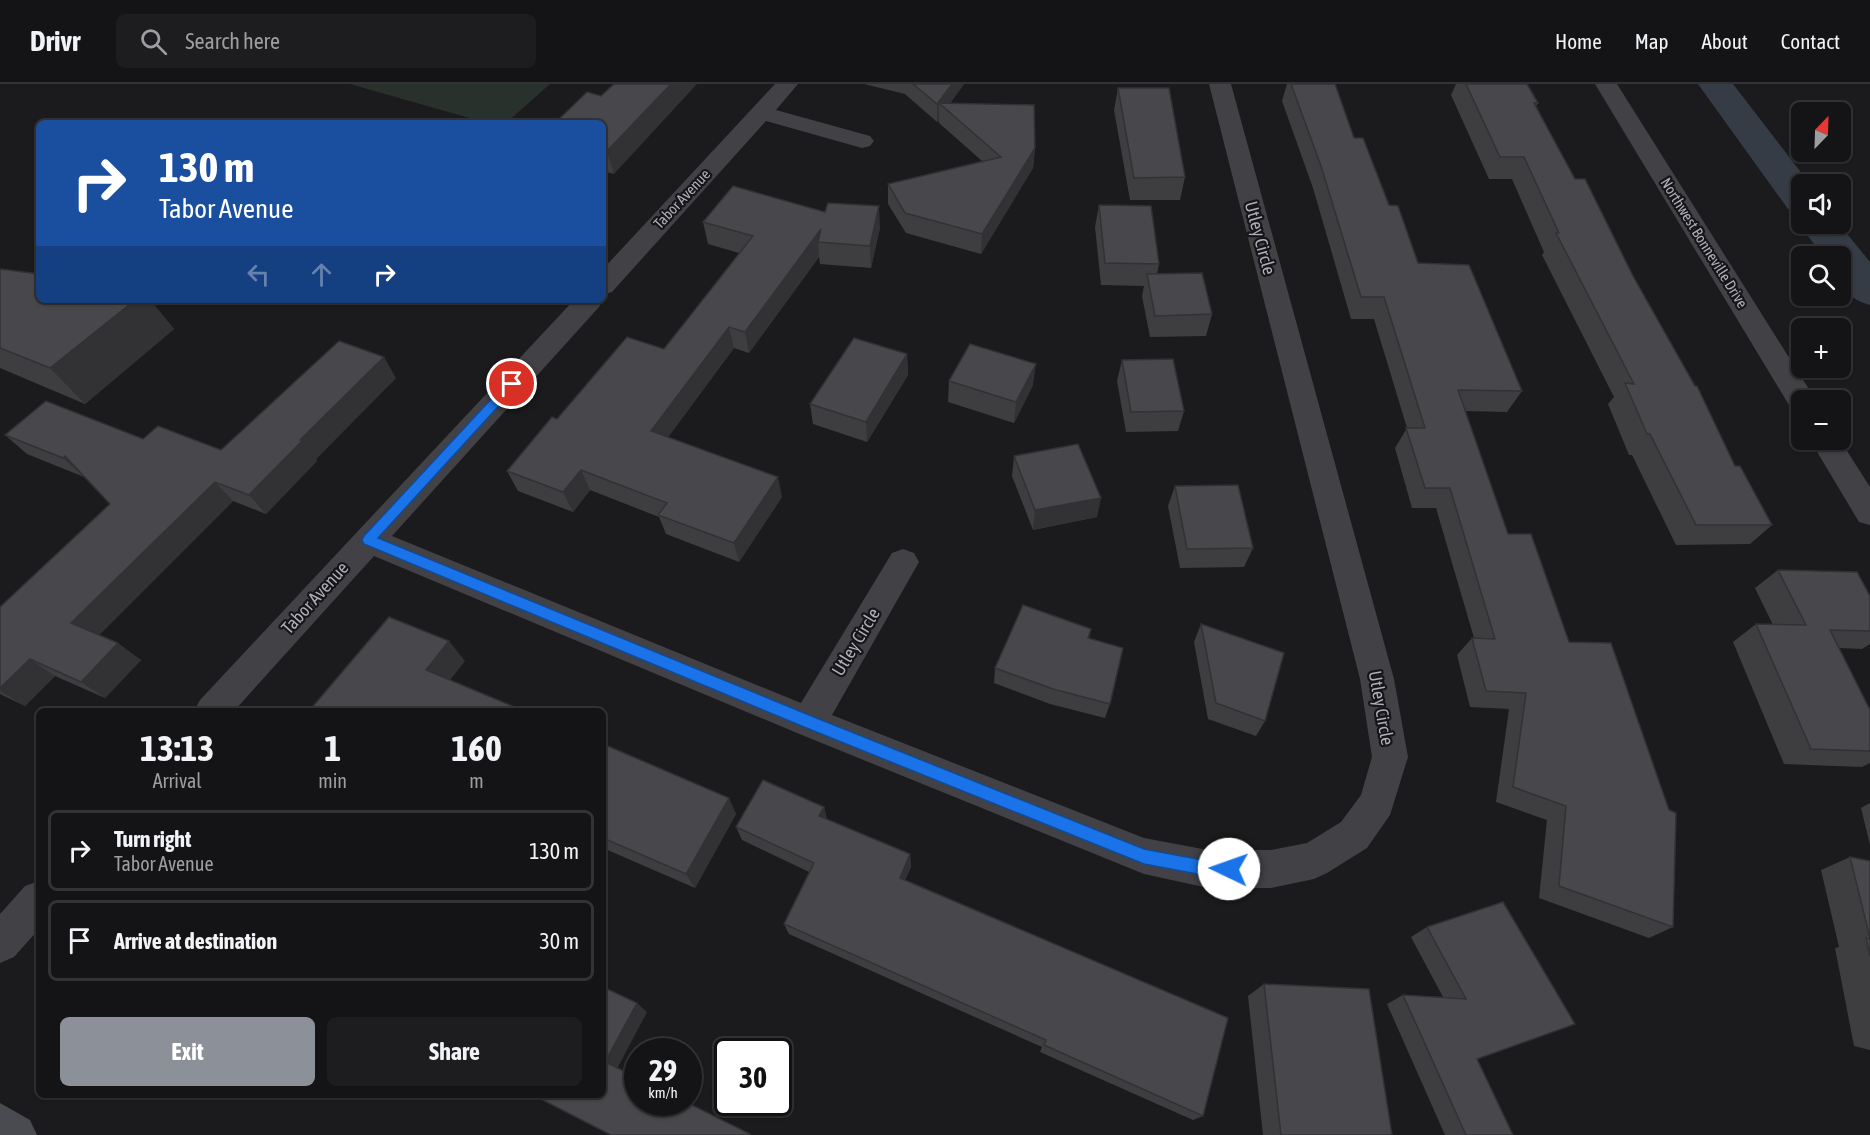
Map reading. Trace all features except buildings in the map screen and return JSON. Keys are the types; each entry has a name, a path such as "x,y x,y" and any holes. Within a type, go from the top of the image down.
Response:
{"main road":[{"path":"0,1125 15,1135"}],"street":[{"name":"Tabor Avenue","path":"606,283 787,84"},
{"name":"Utley Circle","path":"368,540 809,722 1144,856 1208,869 1271,869 1314,860 1354,835 1377,803 1390,757 1377,679 1220,84"},
{"name":"Northwest Bonneville Drive","path":"1606,84 1795,390"},
{"path":"762,113 862,141"},
{"name":"Tabor Avenue","path":"215,708 587,303"},
{"path":"1831,450 1870,513"},
{"name":"Utley Circle","path":"809,722 903,562"},
{"path":"0,943 36,903"}],"shaded area":[{"path":"350,84 550,84 509,120 476,120"}],"waterway":[{"path":"1715,84 1791,185"},
{"path":"1827,234 1870,291"}],"route":[{"path":"512,384 368,540 809,722 1144,856 1208,869 1229,869"}]}
